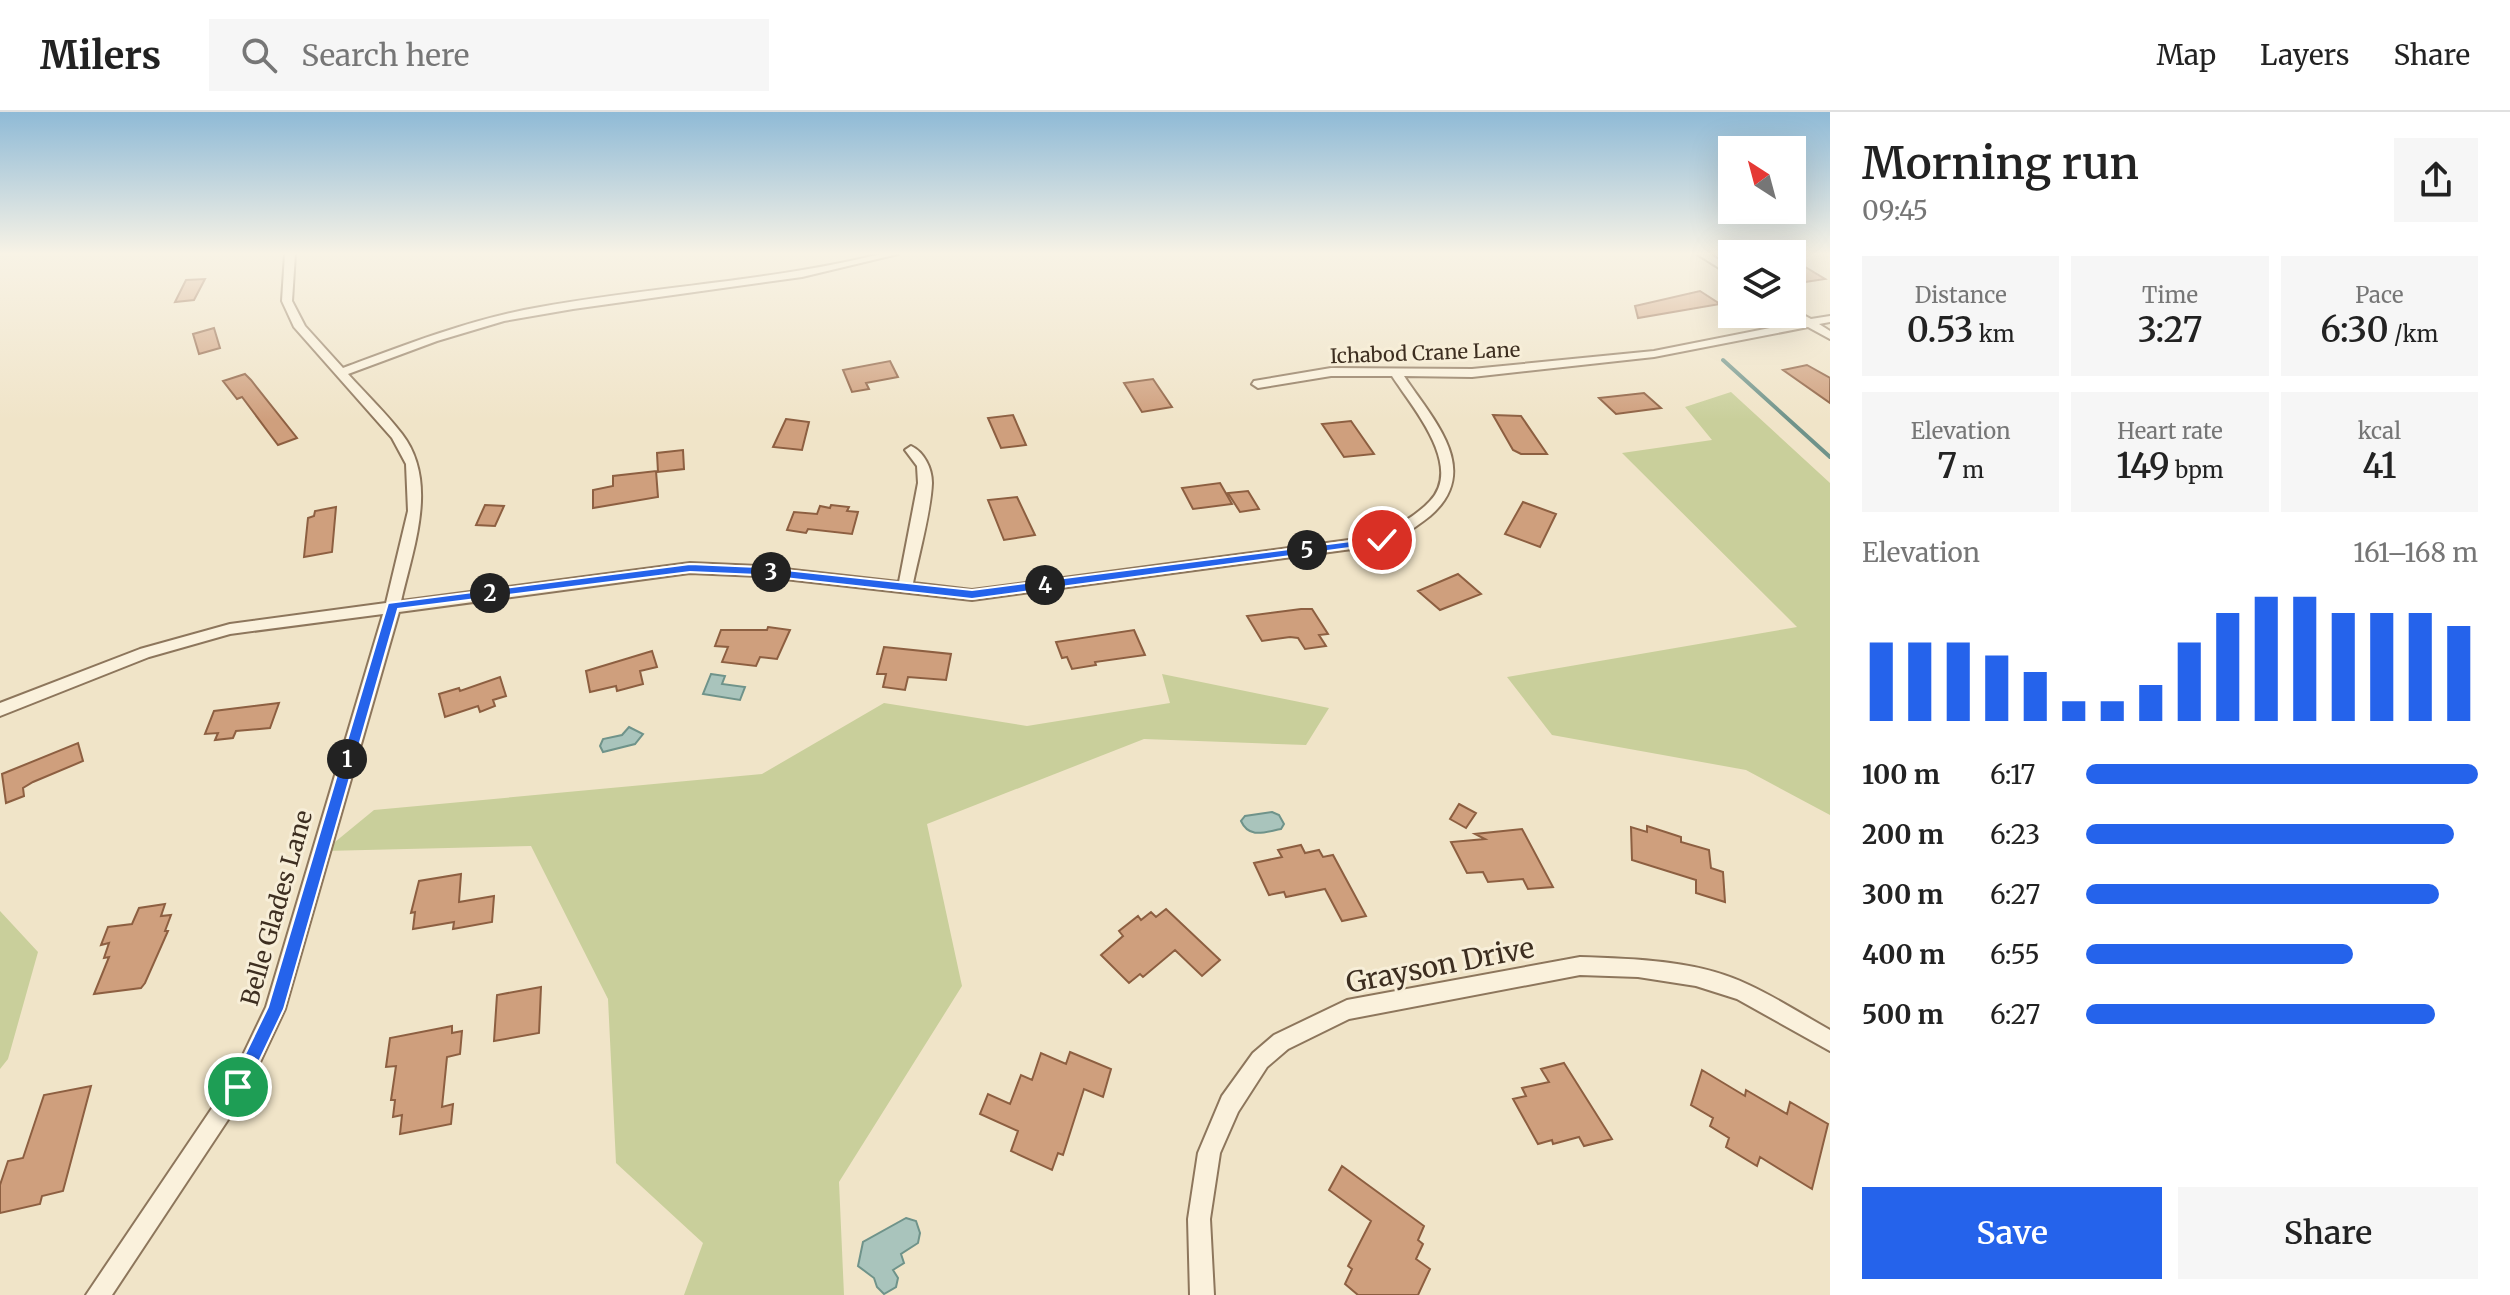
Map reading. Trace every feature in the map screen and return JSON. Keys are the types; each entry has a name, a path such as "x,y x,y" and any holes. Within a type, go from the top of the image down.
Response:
{"street":[{"name":"Belle Glades Lane","path":"98,1295 238,1087 275,1009 393,606 415,511 412,464 384,418 300,327 291,309"},
{"path":"342,372 454,331 559,309"},
{"name":"Ichabod Crane Lane","path":"1258,384 1331,372 1397,375 1507,370 1654,354 1830,319"},
{"path":"1806,321 1830,336"},
{"path":"0,710 145,653 199,636 274,621 690,568 758,571 972,595 1382,540 1414,525 1436,507 1448,483 1450,471 1446,451 1397,375"},
{"path":"905,589 925,483 923,466 911,450"},
{"name":"Grayson Drive","path":"1202,1295 1199,1219 1209,1153 1230,1104 1260,1060 1281,1042 1347,1010 1580,966 1638,968 1696,977 1742,991 1830,1041"}],"green space":[{"path":"1731,392 1830,483 1830,815 1746,770 1552,735 1507,677 1797,627 1622,453 1712,440 1685,407"},
{"path":"1162,674 1329,708 1306,745 1144,739 927,824 962,986 839,1182 844,1295 684,1295 703,1243 616,1163 608,999 531,846 324,851 374,810 762,774 884,703 1027,726 1170,703"},
{"path":"0,911 38,952 8,1059 0,1069"}],"water":[{"path":"711,674 725,676 722,684 745,687 740,700 703,694"},
{"path":"629,727 643,734 635,744 603,752 600,746 603,739 622,735"},
{"path":"1272,812 1279,815 1284,824 1281,829 1253,832 1241,821 1245,816"},
{"path":"906,1218 916,1221 920,1233 918,1243 901,1254 904,1263 893,1270 898,1278 896,1287 884,1294 874,1278 858,1266 863,1242"}],"building":[{"path":"1636,309 1690,309 1638,318"},
{"path":"214,328 220,348 199,354 193,334"},
{"path":"890,361 898,377 866,383 869,389 852,392 843,370"},
{"path":"1807,365 1830,378 1830,403 1783,370"},
{"path":"245,374 297,438 278,445 242,397 237,399 223,381"},
{"path":"1153,379 1172,407 1142,412 1124,383"},
{"path":"1644,393 1661,408 1616,414 1599,398"},
{"path":"1013,415 1026,445 1001,448 988,418"},
{"path":"1493,415 1521,416 1547,454 1521,454 1513,450"},
{"path":"786,419 809,422 802,450 773,447"},
{"path":"1351,421 1374,454 1344,457 1322,424"},
{"path":"683,450 684,469 658,472 657,453"},
{"path":"656,471 658,497 593,508 593,490 613,486 613,476"},
{"path":"1220,483 1232,504 1193,509 1182,488"},
{"path":"1248,491 1259,509 1240,512 1228,493"},
{"path":"1017,497 1035,535 1004,540 988,500"},
{"path":"1523,502 1556,514 1540,547 1505,534"},
{"path":"485,505 504,506 495,526 476,525"},
{"path":"831,505 849,507 847,511 858,512 852,534 787,530 794,512 817,514 820,506 830,508"},
{"path":"336,507 332,552 304,557 308,518 314,516 315,511"},
{"path":"1458,574 1481,594 1440,610 1418,591"},
{"path":"1312,609 1328,634 1319,635 1326,646 1305,649 1298,638 1290,637 1262,641 1247,616"},
{"path":"768,627 790,630 777,659 760,657 756,666 722,662 728,647 715,646 721,630 767,630"},
{"path":"1134,630 1145,655 1095,662 1096,665 1072,669 1067,657 1062,658 1056,642"},
{"path":"884,647 951,654 946,680 908,677 905,690 883,687 886,674 877,674"},
{"path":"652,651 657,667 640,671 643,684 617,691 616,686 590,692 586,671"},
{"path":"500,677 506,696 493,700 495,706 480,712 478,706 445,717 439,694 459,688 460,691"},
{"path":"279,703 270,728 236,731 233,738 215,740 218,733 205,734 214,711"},
{"path":"78,743 83,761 33,782 23,788 24,796 6,803 2,774"},
{"path":"1459,804 1476,813 1466,828 1450,819"},
{"path":"1647,826 1681,837 1681,842 1709,850 1711,868 1723,872 1725,902 1696,893 1696,880 1632,860 1631,827 1647,832"},
{"path":"1522,829 1553,887 1528,889 1523,879 1488,882 1483,872 1467,873 1451,842 1485,839 1475,834"},
{"path":"1301,845 1305,853 1319,850 1323,857 1333,855 1366,916 1342,921 1325,889 1286,897 1284,892 1269,895 1254,863 1282,857 1278,850"},
{"path":"461,874 459,902 494,896 492,922 453,929 454,922 413,929 415,912 411,913 419,881"},
{"path":"165,904 161,916 171,915 165,931 168,931 145,983 141,988 94,994 109,957 104,958 109,943 101,945 108,927 132,924 139,908"},
{"path":"1166,909 1220,960 1202,976 1175,950 1143,977 1140,974 1129,983 1101,955 1123,936 1119,931 1138,916 1141,920 1151,912 1156,917"},
{"path":"541,987 539,1033 494,1041 497,995"},
{"path":"452,1026 452,1033 462,1031 460,1054 447,1057 442,1107 453,1104 451,1124 400,1134 402,1115 393,1117 395,1100 391,1100 396,1066 386,1067 390,1038"},
{"path":"1070,1052 1111,1069 1103,1097 1084,1089 1063,1155 1058,1153 1052,1170 1011,1151 1018,1131 980,1114 988,1094 1010,1104 1021,1075 1032,1080 1041,1053 1066,1064"},
{"path":"1564,1063 1612,1139 1584,1146 1579,1137 1553,1144 1552,1140 1538,1144 1513,1099 1526,1096 1522,1088 1549,1082 1541,1069"},
{"path":"1702,1070 1745,1096 1746,1090 1787,1114 1790,1102 1828,1124 1812,1189 1760,1157 1757,1166 1726,1147 1729,1138 1710,1126 1713,1118 1691,1105"},
{"path":"91,1086 63,1191 42,1196 40,1204 0,1213 0,1185 8,1161 23,1158 44,1095"},
{"path":"1342,1166 1424,1226 1418,1240 1423,1244 1416,1259 1430,1269 1418,1295 1358,1295 1345,1284 1352,1269 1348,1266 1371,1221 1329,1190"}],"waterway":[{"path":"1723,360 1830,457"}],"route":[{"path":"238,1087 275,1009 393,606 690,568 727,568 972,595 1382,540"}]}
